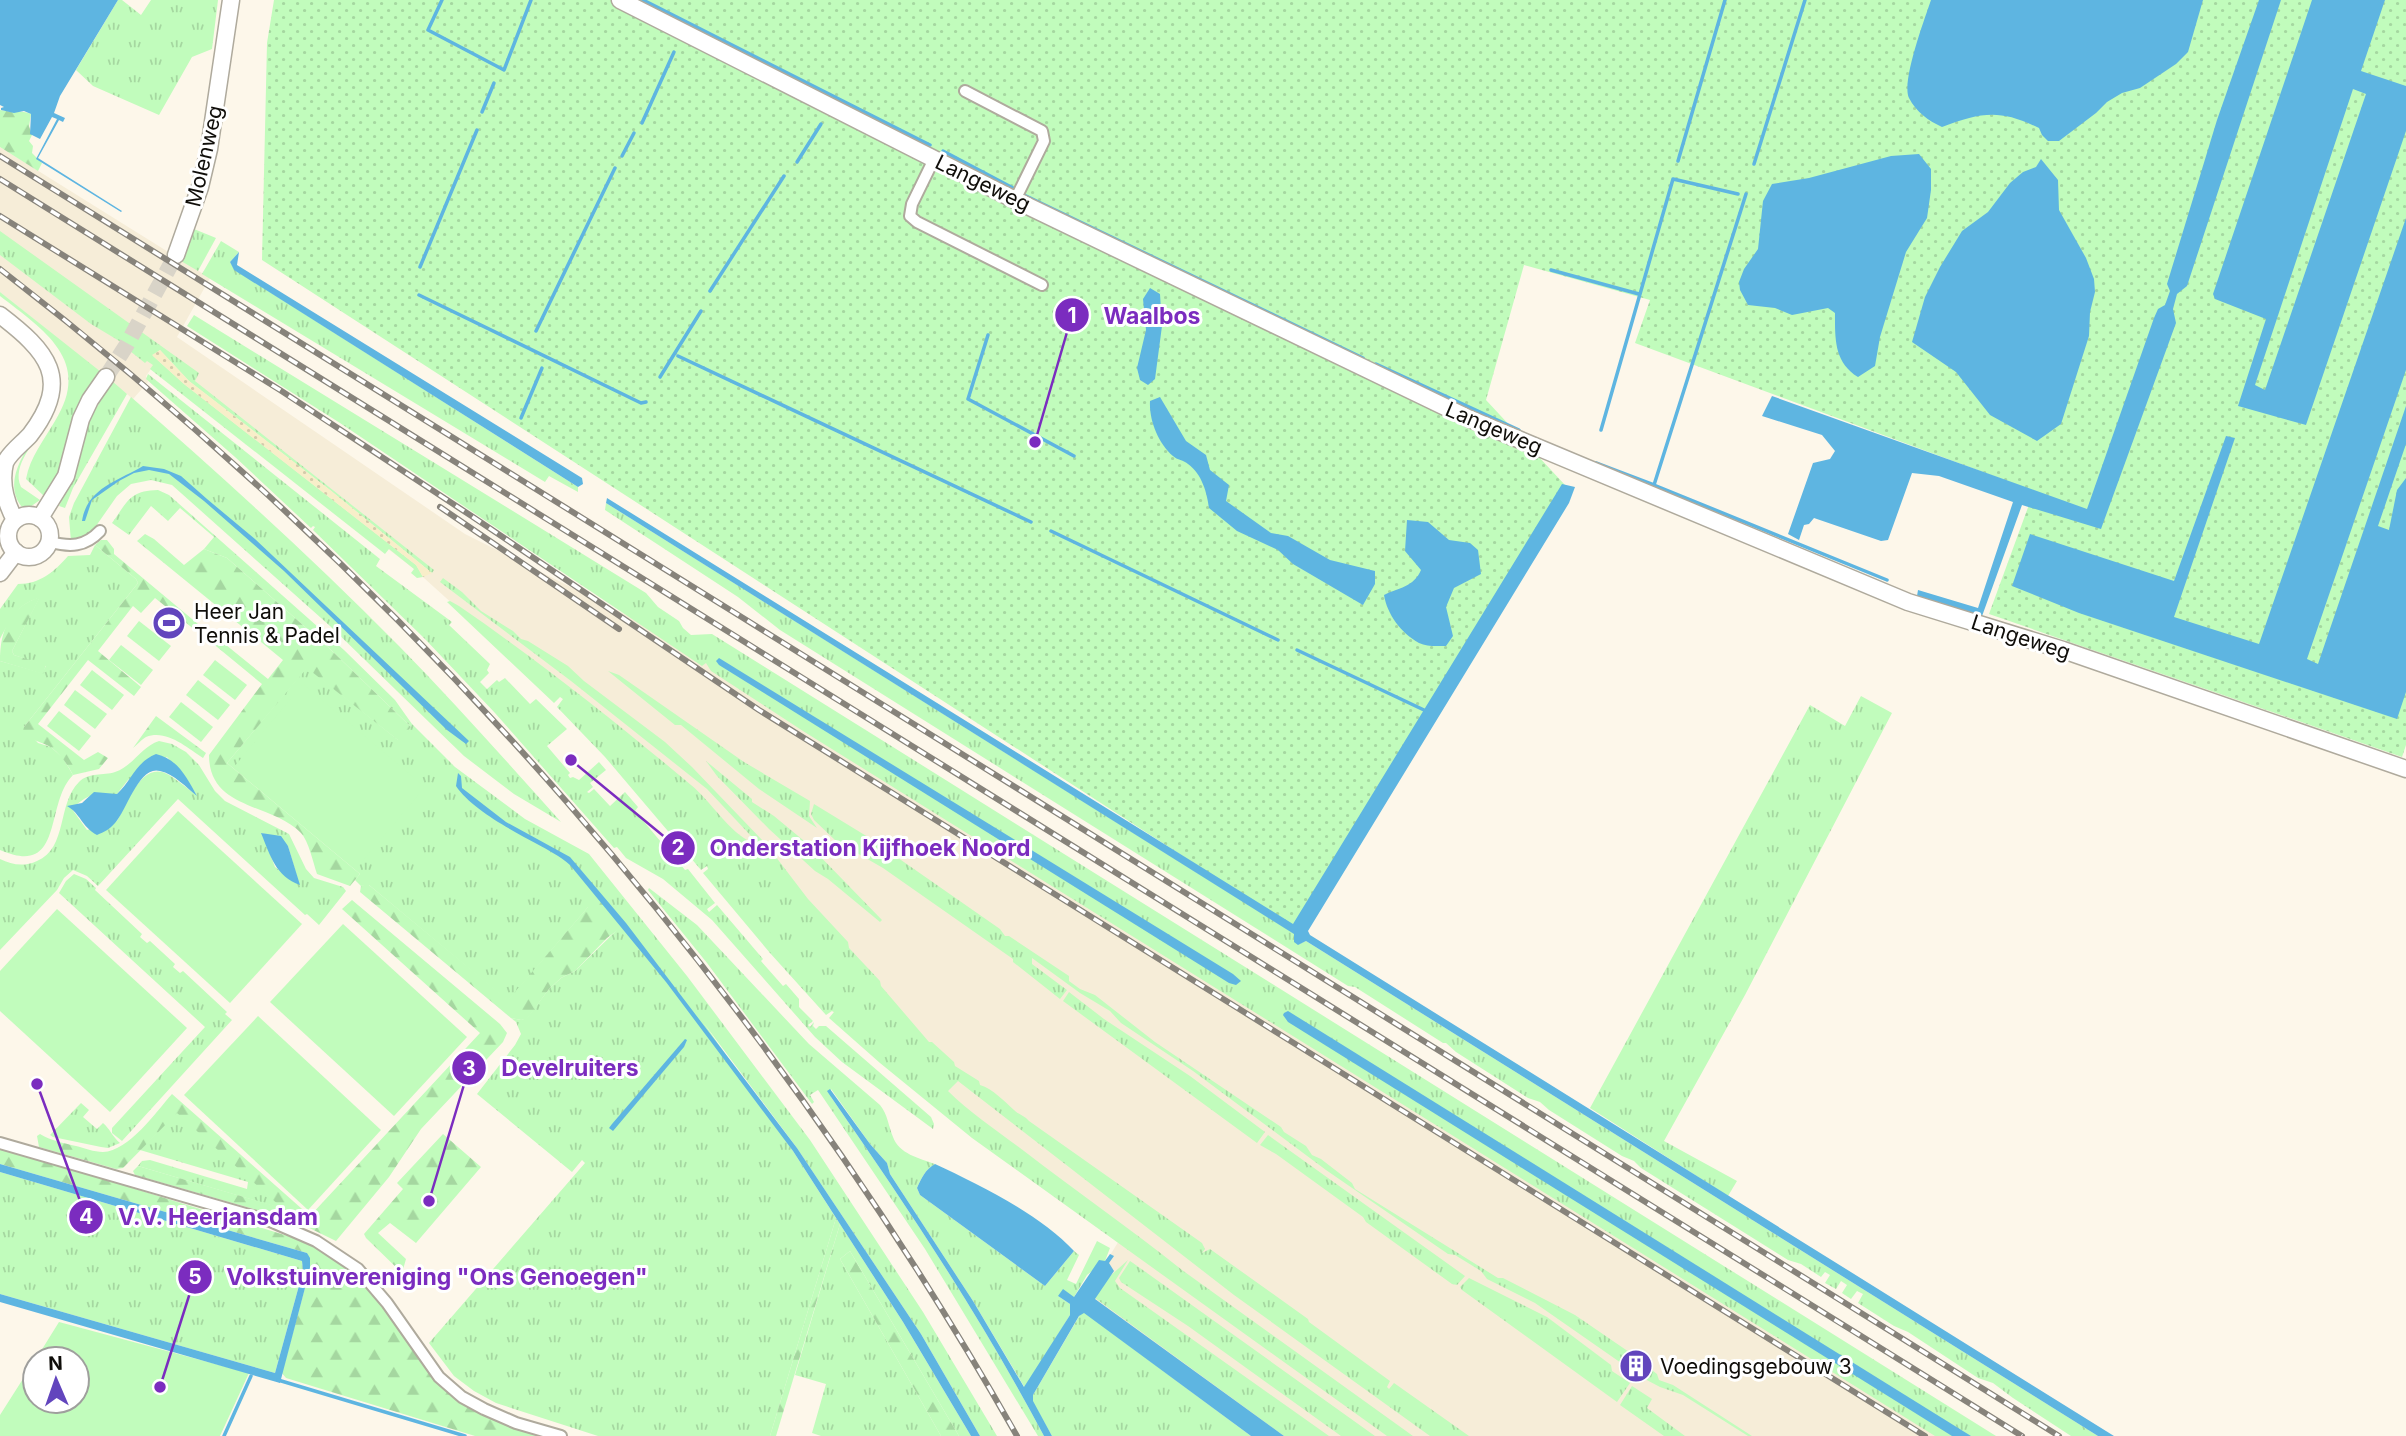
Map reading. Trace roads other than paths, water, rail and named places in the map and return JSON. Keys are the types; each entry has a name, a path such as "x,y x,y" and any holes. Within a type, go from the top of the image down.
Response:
{"main road":[{"name":"Molenweg","path":"176,256 206,166 231,0"},
{"name":"Langeweg","path":"620,0 1015,200 1470,419 1908,602 2063,650 2406,769"},
{"path":"0,315 39,348 48,364 52,379 49,400 40,421 6,462 3,490 15,520"},
{"path":"40,518 66,476 81,419 106,377"},
{"path":"27,515 40,518 49,528 50,542 45,551 36,556 25,557 10,545 10,527 15,520 27,515"},
{"path":"0,573 16,552"}],"street":[{"path":"965,91 1042,131 1044,141 1015,200"},
{"path":"934,159 912,204 910,216 916,222 1042,285"},
{"path":"50,542 66,546 81,545 92,540 100,531"},
{"path":"0,1143 270,1221 316,1241 358,1269 387,1303 439,1377 462,1396 516,1423 561,1436"}],"water":[{"path":"0,0 118,0 60,96 54,113 65,118 63,122 59,120 38,158 121,212 36,159 57,119 52,117 40,139 30,134 31,114 1,110 4,107 0,105"},
{"path":"1931,0 2203,0 2188,52 2176,64 2140,88 2122,93 2107,102 2059,141 2048,141 2039,128 2002,115 1969,118 1942,127 1915,108 1907,90 1908,78"},
{"path":"2259,0 2281,0 2187,286 2177,294 2173,309 2176,323 2101,529 2022,505 1981,619 1917,596 1918,590 1978,608 2013,502 1939,476 1912,473 1888,540 1881,541 1814,518 1804,525 1799,540 1788,534 1813,463 1830,459 1835,451 1822,435 1762,416 1772,396 2087,509 2154,318 2158,309 2165,305 2170,291 2167,284 2217,120"},
{"path":"2312,0 2385,0 2361,71 2406,86 2406,131 2306,425 2238,406 2266,319 2215,299 2213,294","holes":["2353,89 2366,94 2265,390 2255,385"]},
{"path":"1919,154 1931,169 1927,218 1906,252 1880,337 1875,366 1858,377 1840,357 1836,341 1835,313 1828,308 1792,315 1775,308 1748,305 1739,282 1744,269 1758,249 1763,201 1772,184 1809,178 1891,156"},
{"path":"2041,159 2058,180 2059,210 2086,258 2094,279 2095,292 2090,312 2089,336 2061,424 2037,441 1990,415 1956,372 1912,342 1925,297 1962,231 1988,212 2010,183 2023,172 2036,167"},
{"path":"2406,218 2406,370 2307,659 2318,664 2406,406 2406,444 2378,526 2389,530 2397,490 2406,478 2406,692 2397,719 2079,613 2012,586 2030,534 2174,581 2226,436 2235,438 2174,617 2259,644"},
{"path":"239,252 237,265 582,478 583,484 578,487 234,270 230,262"},
{"path":"1150,288 1160,294 1162,326 1155,379 1148,385 1140,380 1137,368 1146,330 1143,299"},
{"path":"1160,397 1186,441 1206,455 1210,470 1229,485 1226,501 1271,533 1288,536 1330,560 1375,571 1375,584 1363,605 1293,564 1278,550 1237,531 1209,508 1197,473 1168,451 1156,431 1150,401"},
{"path":"143,466 164,469 181,476 255,539 469,741 466,744 447,730 284,571 169,474 149,470 134,473 119,481 92,500 85,521 82,521 85,510 90,501 97,493"},
{"path":"1562,484 1575,487 1569,503 1308,931 1310,935 2114,1436 2098,1436 1306,941 1298,945 1294,942 1294,934 606,503 607,498 1293,924"},
{"path":"1407,520 1428,522 1449,540 1470,543 1478,550 1481,574 1454,588 1446,607 1453,636 1446,646 1425,645 1412,639 1388,609 1384,595 1410,584 1421,570 1405,551"},
{"path":"719,658 1241,981 1236,985 1229,983 719,665 716,661"},
{"path":"156,754 176,765 197,796 170,775 153,771 140,781 115,823 97,835 67,806 82,803 94,792 117,794 139,766"},
{"path":"458,773 461,776 462,788 506,822 570,857 626,923 797,1148 921,1334 980,1436 971,1436 903,1322 793,1151 666,982 570,865 493,819 472,803 456,786"},
{"path":"261,833 281,836 288,846 300,885 279,871"},
{"path":"1288,1011 1971,1436 1952,1436 1288,1022 1283,1015"},
{"path":"685,1039 687,1040 684,1047 613,1131 609,1128 612,1124"},
{"path":"830,1089 887,1163 890,1174 973,1301 1024,1387 1070,1315 1070,1304 1058,1296 1063,1289 1074,1297 1099,1260 1105,1261 1110,1254 1114,1256 1109,1263 1114,1271 1095,1299 1284,1436 1251,1436 1084,1313 1079,1316 1033,1395 1033,1401 1052,1436 1044,1436 969,1306 827,1091"},
{"path":"0,1164 307,1253 310,1269 280,1383 0,1302 0,1294 275,1373 303,1271 302,1261 0,1172"},
{"path":"935,1164 1027,1213 1074,1251 1045,1286 920,1195 917,1188 926,1171"}],"waterway":[{"path":"442,0 428,30 504,70 531,0"},
{"path":"643,0 930,145"},
{"path":"1678,161 1725,0"},
{"path":"1754,164 1805,0"},
{"path":"642,123 674,52"},
{"path":"482,112 494,83"},
{"path":"797,162 821,124"},
{"path":"420,267 477,130"},
{"path":"622,156 634,133"},
{"path":"943,151 1013,188"},
{"path":"536,331 615,168"},
{"path":"710,291 784,176"},
{"path":"1601,430 1673,179 1738,194"},
{"path":"1654,485 1746,194"},
{"path":"1024,195 1363,358"},
{"path":"1551,270 1639,294"},
{"path":"419,295 641,403 646,402"},
{"path":"660,377 701,311"},
{"path":"988,335 968,399 1074,456"},
{"path":"678,356 1031,522"},
{"path":"1376,364 1519,430"},
{"path":"521,418 542,368"},
{"path":"1596,463 1887,580"},
{"path":"1051,531 1278,640"},
{"path":"1297,650 1424,710"},
{"path":"224,1436 251,1376"},
{"path":"278,1380 465,1436"}],"tunnel":[{"path":"106,377 176,255"}],"railway":[{"path":"0,156 2059,1436"},
{"path":"0,179 2022,1436"},
{"path":"0,216 280,390 759,710 1925,1436"},
{"path":"0,269 151,392 297,522 435,659 567,802 691,952 808,1107 916,1269 1017,1436"},
{"path":"440,507 619,629"}],"place":[{"name":"Waalbos","path":"1035,442"},
{"name":"Heer Jan Tennis & Padel","path":"169,623"},
{"name":"Onderstation Kijfhoek Noord","path":"571,760"},
{"name":"V.V. Heerjansdam","path":"37,1084"},
{"name":"Develruiters","path":"429,1201"},
{"name":"Voedingsgebouw 3","path":"1636,1366"},
{"name":"Volkstuinvereniging \"Ons Genoegen\"","path":"160,1387"}]}
